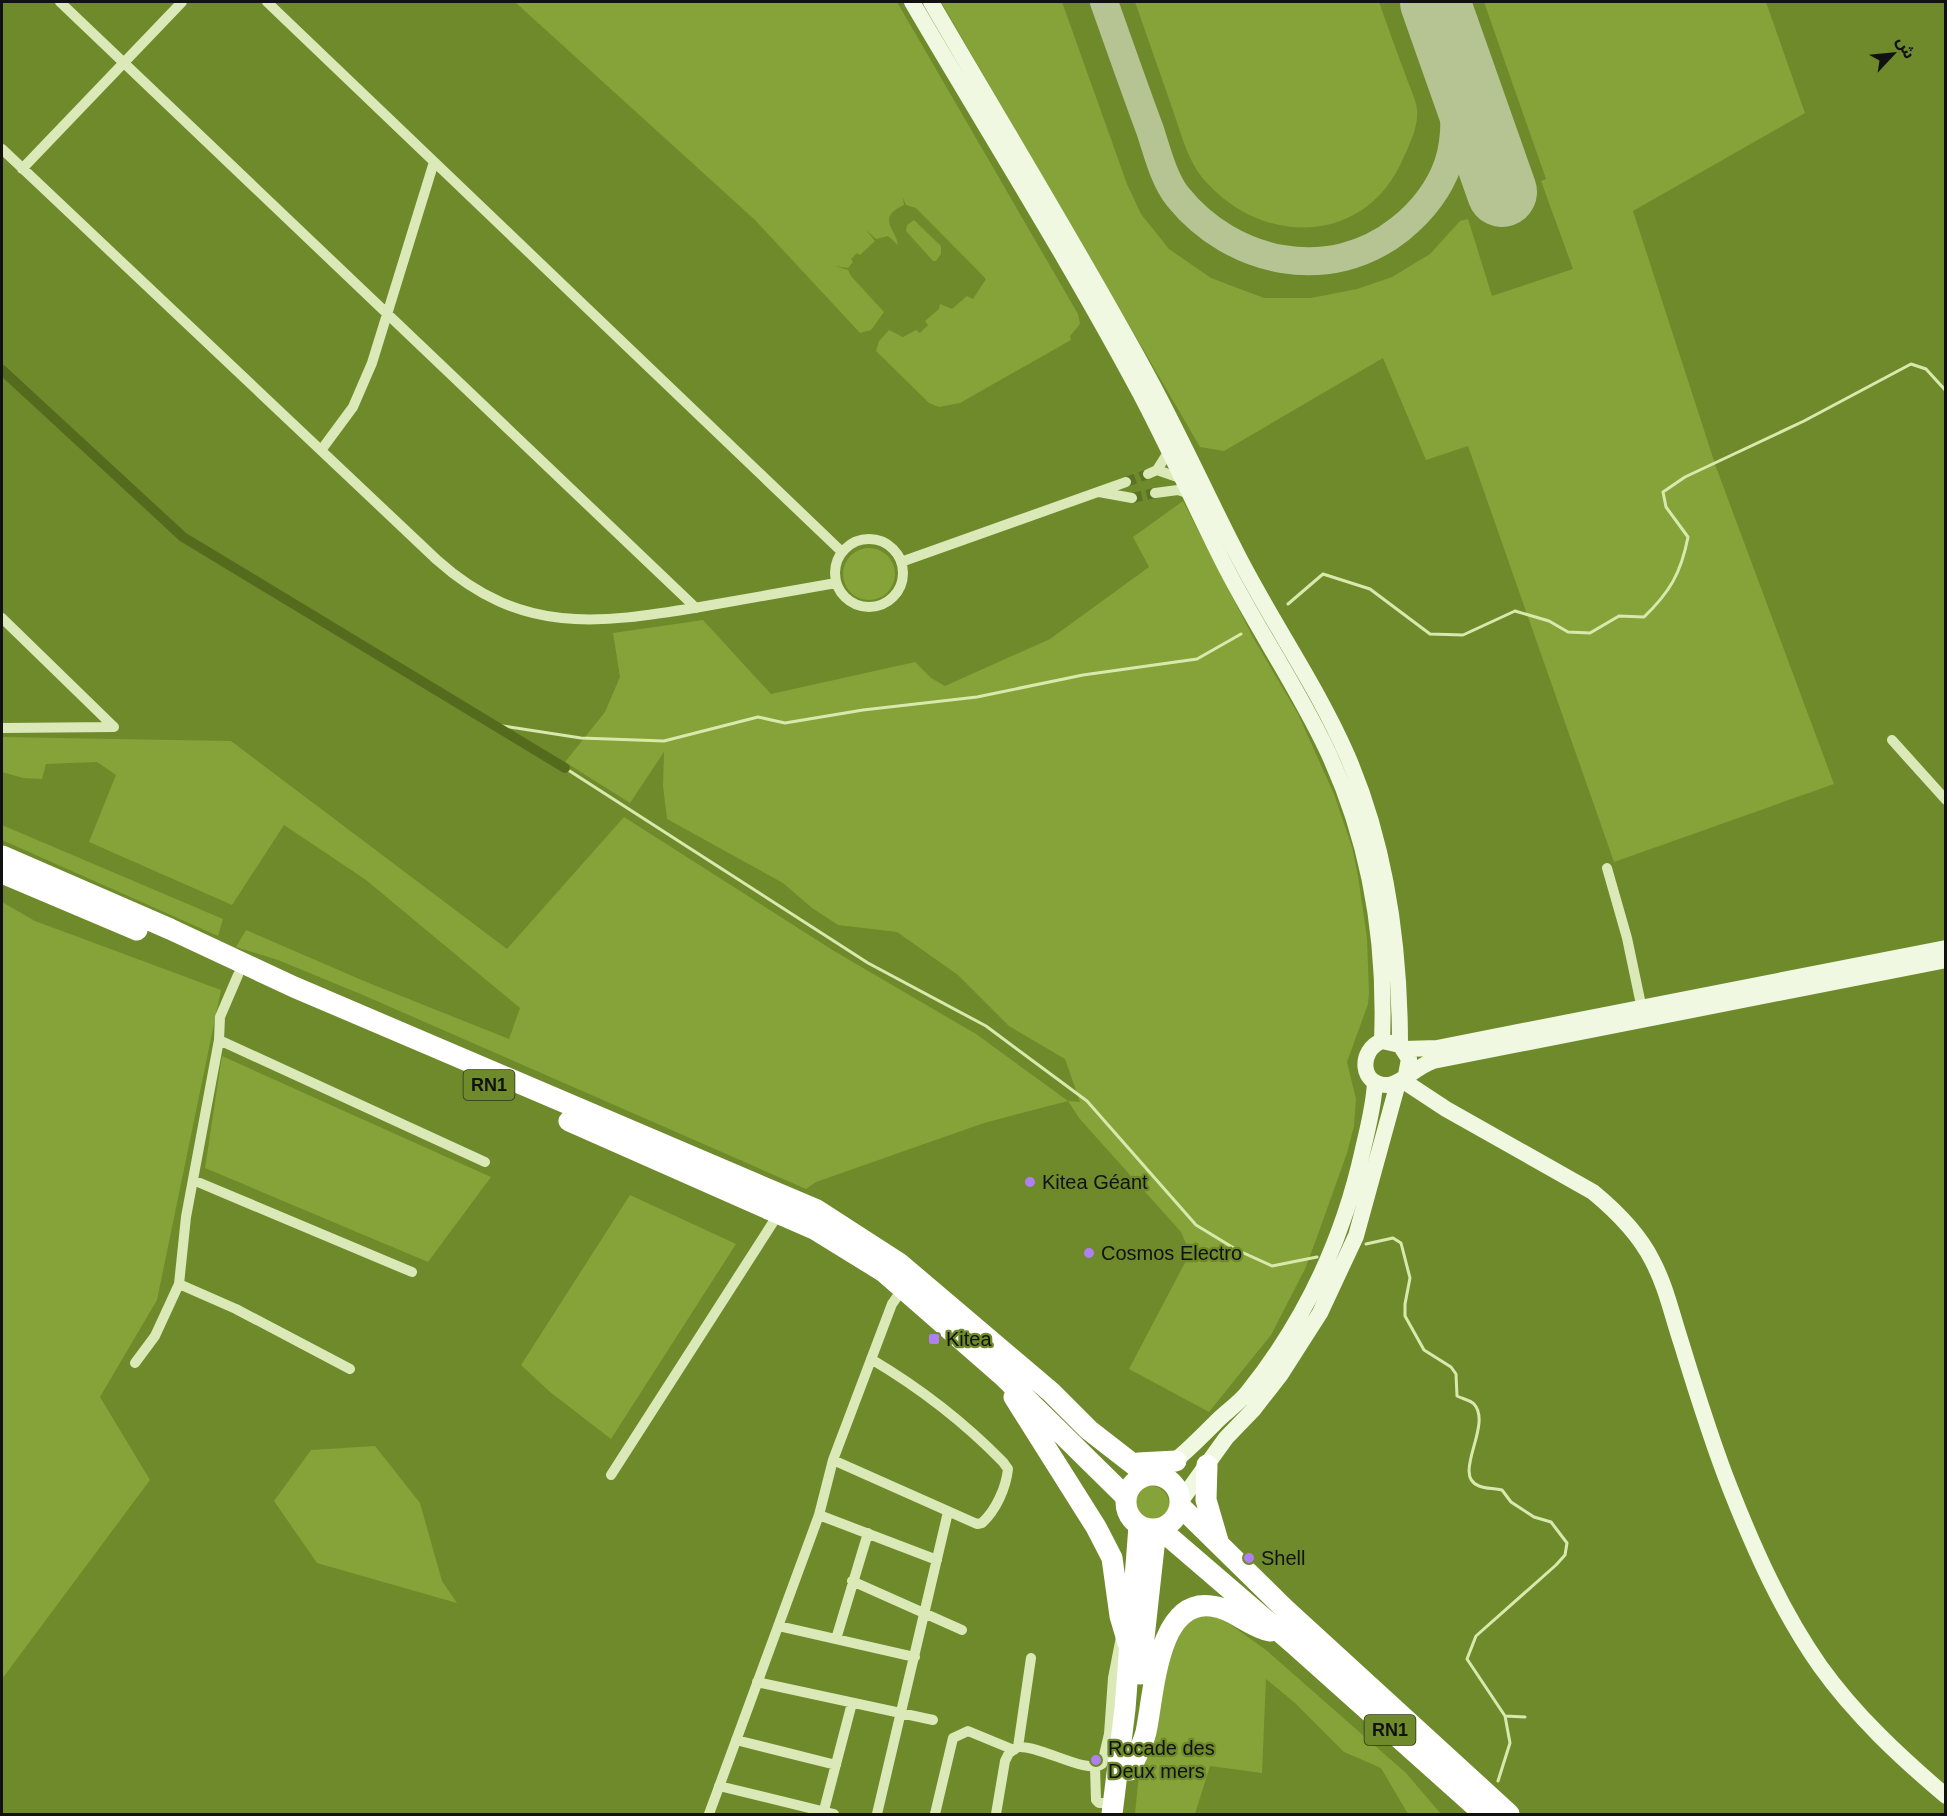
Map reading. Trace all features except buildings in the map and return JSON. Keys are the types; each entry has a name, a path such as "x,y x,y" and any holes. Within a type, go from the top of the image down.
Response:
{"highway":[{"name":"RN1","path":"2,856 170,929 294,987 817,1210 899,1263 1051,1392 1089,1430 1128,1462 1151,1475 1171,1482 1178,1491 1180,1504 1285,1609 1509,1815"},
{"name":"RN1","path":"2,873 165,941 237,975 779,1213 836,1241 903,1287 1003,1376 1126,1497 1127,1512 1152,1528 1282,1633 1484,1815"},
{"path":"1003,1376 1026,1418 1104,1541 1116,1575 1126,1635 1125,1709 1117,1811"},
{"path":"1128,1462 1157,1464 1176,1461"},
{"path":"1207,1465 1206,1500 1220,1544"},
{"path":"1126,1497 1133,1483 1151,1475"},
{"path":"1152,1528 1173,1520 1180,1504"},
{"path":"1126,1635 1152,1528"},
{"path":"1130,1770 1152,1528"},
{"path":"1117,1811 1145,1734 1166,1638 1171,1626 1185,1611 1193,1607 1213,1606 1229,1611 1258,1627 1282,1633"}],"street":[{"path":"60,2 696,608"},
{"path":"22,169 182,2"},
{"path":"267,2 842,552"},
{"path":"912,2 1107,319"},
{"path":"931,2 1107,319 1186,487 1244,602 1314,724 1347,797 1363,848 1374,901 1382,973 1382,1041"},
{"path":"2,149 446,568 487,597 530,612 579,621 651,616 836,583"},
{"path":"322,449 353,407 372,363 434,162"},
{"path":"1115,335 1153,386 1258,594 1313,688 1358,782 1376,838 1389,895 1398,973 1402,1047 1409,1059 1365,1207 1336,1282 1305,1341 1253,1410 1226,1438 1180,1504"},
{"path":"1169,451 1152,472 1186,487"},
{"path":"901,562 1126,482"},
{"path":"1155,493 1186,487"},
{"path":"1098,492 1132,498"},
{"path":"859,540 879,541 889,545 901,562 902,584 897,594 879,606 868,608 848,601 836,583 835,566 842,552 859,540"},
{"path":"2,618 114,727 2,728"},
{"path":"1892,740 1946,800"},
{"path":"1607,868 1627,938 1643,1014"},
{"path":"1946,948 1643,1014 1433,1061 1386,1086 1375,1082 1367,1074 1364,1062 1368,1051 1382,1041 1391,1041 1402,1047 1437,1048 1643,1014 1946,960"},
{"path":"135,1363 156,1336 179,1284 186,1217 219,1040 220,1017 237,975"},
{"path":"219,1040 484,1161"},
{"path":"1402,1079 1446,1109 1593,1192 1611,1206 1640,1241 1663,1284 1711,1437 1730,1489 1779,1597 1820,1665 1843,1694 1896,1752 1946,1796"},
{"path":"1151,1475 1176,1461 1245,1395 1285,1342 1305,1308 1335,1246 1350,1201 1374,1101 1375,1082"},
{"path":"193,1180 412,1272"},
{"path":"611,1475 779,1213"},
{"path":"179,1284 236,1309 350,1369"},
{"path":"709,1815 819,1515 833,1460 892,1304 903,1287"},
{"path":"833,1460 976,1524 982,1523 993,1510 1007,1479 1008,1469 965,1424 932,1397 871,1359"},
{"path":"877,1815 948,1512"},
{"path":"819,1515 937,1560"},
{"path":"836,1639 868,1533"},
{"path":"852,1581 962,1630"},
{"path":"779,1626 915,1657"},
{"path":"935,1815 953,1738 968,1731 1016,1749 1040,1750 1095,1767 1102,1764 1106,1751 1113,1678 1126,1635"},
{"path":"996,1815 1005,1761 1016,1749 1031,1658"},
{"path":"757,1682 933,1720"},
{"path":"719,1786 827,1814 836,1765 852,1703"},
{"path":"736,1740 836,1765"},
{"path":"1095,1767 1096,1800 1117,1811"}],"green space":[{"path":"515,2 897,2 1078,314 1080,324 1070,336 1071,340 960,403 939,407 929,403 876,351 879,341 889,330 903,337 916,330 920,333 928,325 925,321 939,309 940,304 952,309 967,296 973,299 986,279 916,208 906,205 903,198 904,205 895,210 889,219 898,245 888,236 876,239 866,230 875,241 860,255 857,253 851,259 853,262 848,268 835,266 848,270 884,312 871,330 860,333 755,220"},
{"path":"941,2 1062,2 1127,184 1141,214 1169,249 1211,278 1264,298 1311,298 1357,289 1392,277 1430,254 1460,221 1468,219 1492,296 1573,269 1541,181 1546,179 1484,2 1766,2 1805,113 1633,211 1716,467 1834,784 1614,862 1468,446 1426,460 1383,358 1224,451 1200,447"},
{"path":"1135,2 1379,2 1417,109 1415,129 1410,142 1402,161 1385,188 1364,208 1339,221 1312,227 1284,226 1257,218 1231,204 1200,175 1189,156"},
{"path":"914,220 941,246 941,254 936,261 933,261 906,231 907,225"},
{"path":"1183,501 1255,641 1298,714 1334,794 1352,847 1358,876 1367,938 1369,993 1368,1004 1347,1062 1356,1099 1354,1126 1347,1153 1305,1269 1271,1335 1209,1412 1129,1369 1190,1253 1181,1232 1079,1118 1068,1101 1080,1102 1065,1059 1009,1026 958,975 897,932 838,925 812,908 783,883 667,819 663,786 664,752 630,803 565,762 605,712 620,677 613,633 703,620 771,694 915,662 931,678 945,686 1050,639 1149,567 1133,537"},
{"path":"869,548 879,550 887,556 893,564 895,574 893,584 887,592 879,598 869,600 859,598 851,592 845,584 843,574 845,564 851,556 859,550"},
{"path":"2,737 231,741 507,949 624,817 834,951 976,1034 1068,1101 984,1123 816,1182 806,1189 363,995 278,960 236,947 246,930 371,984 509,1039 520,1008 366,880 284,825 232,905 89,842 116,775 97,762 46,764 42,779 23,778 2,772"},
{"path":"2,825 223,919 218,936 2,840"},
{"path":"2,902 35,921 221,990 157,1300 100,1397 150,1480 2,1679"},
{"path":"222,1056 491,1177 428,1262 205,1168"},
{"path":"630,1195 736,1244 611,1439 550,1392 521,1365"},
{"path":"375,1446 420,1503 442,1581 457,1603 317,1563 274,1501 311,1450"},
{"path":"1151,1486 1164,1491 1169,1504 1164,1517 1151,1522 1138,1517 1133,1504 1138,1491"},
{"path":"1203,1605 1266,1650 1406,1773 1441,1814 1408,1814 1381,1768 1344,1752 1295,1703 1266,1679 1262,1773 1210,1766 1195,1814 1135,1814 1139,1774 1171,1651 1187,1623"}],"waterway":[{"path":"1288,604 1323,574 1370,589 1430,634 1463,635 1515,611 1549,621 1568,632 1590,633 1619,616 1644,617 1668,590 1678,572 1688,537 1666,507 1663,492 1685,477 1804,421 1911,364 1926,369 1946,391"},
{"path":"2,370 183,537 565,768"},
{"path":"496,725 581,738 664,741 758,717 785,723 863,710 977,697 1083,675 1197,659 1241,634"},
{"path":"565,768 868,963 986,1026 1087,1101 1196,1225 1237,1250 1272,1266 1317,1257"},
{"path":"1366,1244 1393,1238 1401,1243 1410,1278 1405,1316 1424,1350 1451,1367 1456,1374 1457,1396 1474,1404 1479,1413 1477,1437 1470,1461 1469,1472 1472,1480 1479,1486 1502,1490 1511,1502 1534,1517 1551,1522 1567,1543 1565,1555 1556,1565 1476,1636 1467,1659 1505,1716 1525,1717"},
{"path":"1498,1781 1510,1743 1505,1716"}],"taxiway":[{"path":"1104,2 1161,165 1178,197 1200,220 1226,238 1254,251 1283,259 1313,261 1343,257 1373,246 1408,222 1422,208 1440,183 1448,164 1454,129 1453,92 1441,20"}],"runway":[{"path":"1435,2 1502,192"}],"tunnel":[{"path":"1126,482 1148,474"},
{"path":"1132,498 1155,493"}],"place":[{"name":"Kitea Géant","path":"1030,1182"},
{"name":"Cosmos Electro","path":"1089,1253"},
{"name":"Kitea","path":"934,1339"},
{"name":"Shell","path":"1249,1558"},
{"name":"Rocade des Deux mers","path":"1096,1760"}]}
